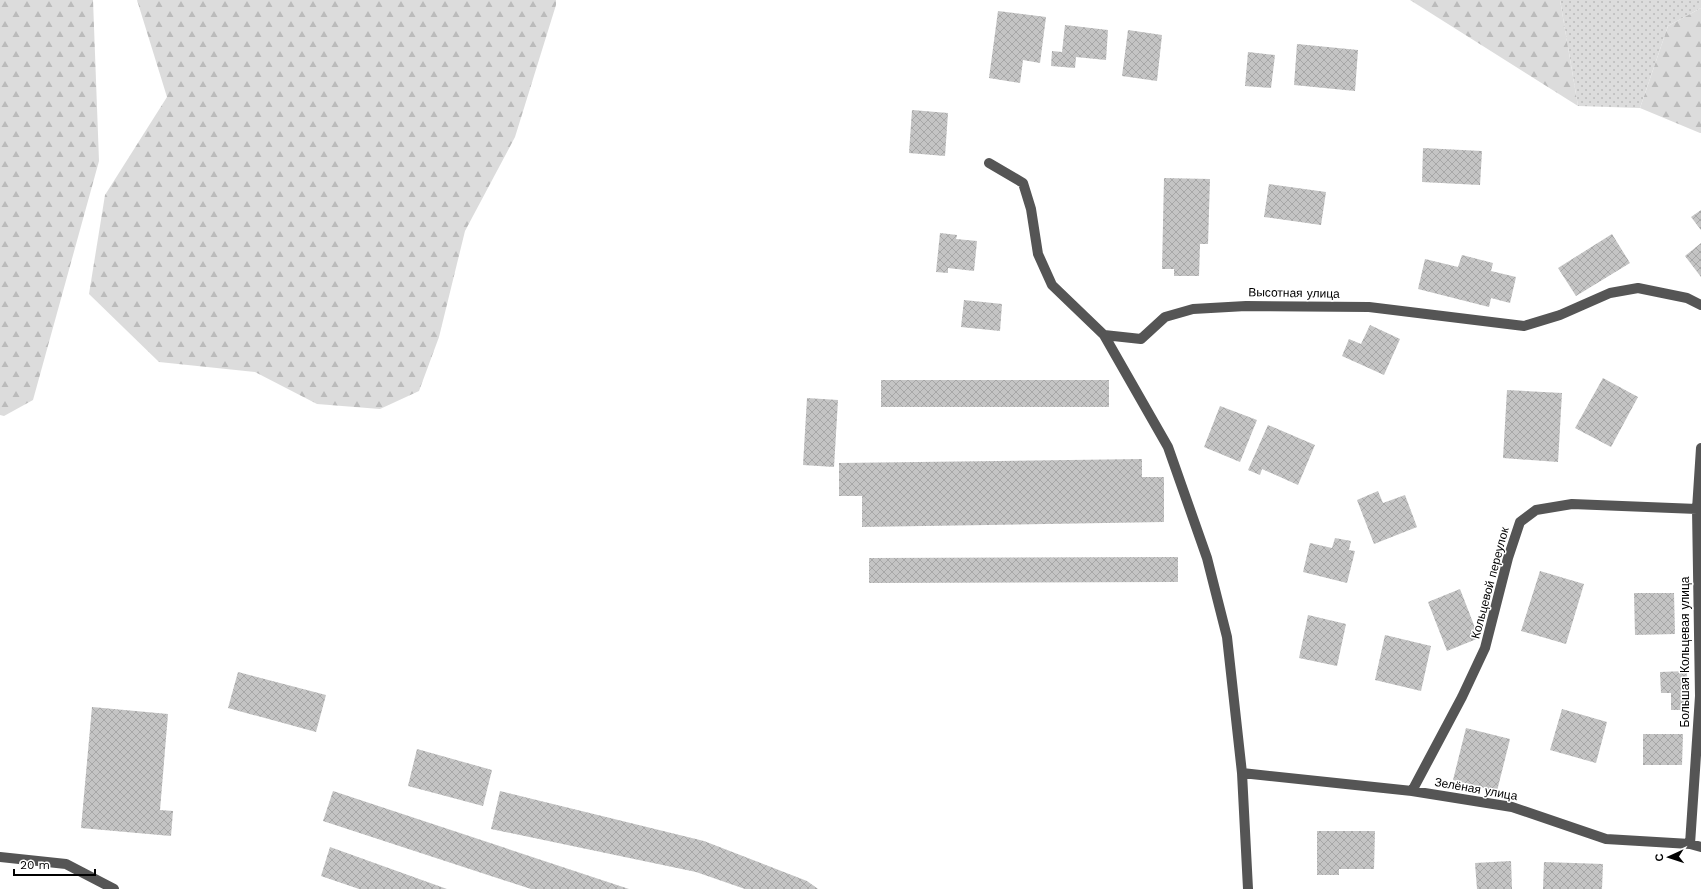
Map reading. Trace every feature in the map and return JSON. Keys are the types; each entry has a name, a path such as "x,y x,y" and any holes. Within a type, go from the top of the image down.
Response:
{"street":[{"path":"989,163 1023,183 1031,209 1038,254 1052,285 1104,335 1168,447 1208,558 1227,637 1242,773 1248,889"},
{"name":"Высотная улица","path":"1104,335 1141,339 1165,317 1193,309 1246,306 1369,307 1524,326 1560,316 1610,293 1638,288 1687,298 1701,305"},
{"path":"1697,509 1701,448"},
{"name":"Кольцевой переулок","path":"1412,791 1462,697 1485,648 1508,558 1520,522 1536,510 1572,504 1697,509"},
{"name":"Большая Кольцевая улица","path":"1690,844 1700,696 1697,509"},
{"name":"Зелёная улица","path":"1242,773 1412,791 1512,807 1606,839 1690,844 1701,847"},
{"path":"0,857 66,864 114,889"}],"green space":[{"path":"0,0 93,0 99,161 33,400 4,416 0,415"},
{"path":"137,0 556,0 556,5 515,137 465,231 439,337 419,391 380,409 317,404 255,372 159,362 89,294 105,195 167,97"},
{"path":"1410,0 1560,0 1578,106"},
{"path":"1560,0 1701,0 1701,8 1668,26 1640,108 1578,106"},
{"path":"1701,8 1700,133 1640,108 1668,26"}],"building":[{"path":"998,11 1046,17 1040,63 1023,60 1020,83 989,78"},
{"path":"1065,25 1108,30 1106,60 1076,57 1075,68 1051,66 1052,51 1062,52"},
{"path":"1128,30 1162,35 1157,81 1122,76"},
{"path":"1297,44 1358,50 1355,91 1294,85"},
{"path":"1248,52 1275,55 1271,88 1245,86"},
{"path":"912,110 948,113 945,156 909,153"},
{"path":"1423,148 1482,151 1480,185 1422,182"},
{"path":"1164,178 1210,179 1208,244 1200,244 1199,276 1174,276 1174,269 1162,269"},
{"path":"1269,184 1326,192 1321,225 1264,217"},
{"path":"1701,210 1701,230 1691,217"},
{"path":"940,233 957,235 956,239 977,241 974,271 948,268 948,273 936,272"},
{"path":"1612,234 1630,263 1576,296 1558,268"},
{"path":"1701,243 1701,277 1685,256"},
{"path":"1462,255 1493,263 1491,271 1516,277 1510,303 1491,298 1489,307 1418,289 1425,259 1458,267"},
{"path":"964,300 1002,304 1000,331 961,327"},
{"path":"1370,325 1400,339 1384,375 1342,356 1349,339 1361,344"},
{"path":"1603,378 1638,397 1611,447 1575,428"},
{"path":"881,380 1109,380 1109,407 881,407"},
{"path":"1507,390 1562,393 1558,462 1503,458"},
{"path":"807,398 838,400 834,467 803,465"},
{"path":"1220,406 1257,420 1240,462 1204,447"},
{"path":"1268,425 1315,445 1298,485 1262,469 1260,475 1248,470"},
{"path":"1142,459 1142,477 1164,477 1164,522 862,527 862,496 839,496 839,463"},
{"path":"1378,491 1383,503 1405,495 1417,527 1374,544 1357,500"},
{"path":"1335,538 1351,541 1349,550 1355,551 1347,583 1303,572 1310,543 1332,548"},
{"path":"1178,557 1178,582 869,583 869,558"},
{"path":"1540,571 1584,584 1566,644 1521,631"},
{"path":"1460,589 1479,638 1447,651 1428,602"},
{"path":"1634,593 1674,593 1675,634 1635,635"},
{"path":"1308,615 1346,624 1337,666 1299,658"},
{"path":"1385,635 1431,646 1421,691 1375,680"},
{"path":"1687,671 1688,710 1671,710 1671,693 1661,693 1660,672"},
{"path":"238,672 326,695 316,732 228,708"},
{"path":"92,707 168,714 160,810 173,811 171,836 81,828"},
{"path":"1562,709 1607,722 1596,763 1550,750"},
{"path":"1466,728 1510,739 1497,791 1453,780"},
{"path":"1643,734 1683,734 1682,765 1643,765"},
{"path":"417,749 492,770 483,806 408,786"},
{"path":"333,791 629,889 531,889 323,821"},
{"path":"500,791 704,841 807,881 818,889 745,889 696,872 491,829"},
{"path":"1317,831 1375,831 1374,869 1339,869 1339,875 1317,875"},
{"path":"330,847 447,889 359,889 321,876"},
{"path":"1511,861 1512,889 1477,889 1475,863"},
{"path":"1544,862 1603,864 1602,889 1543,889"}]}
